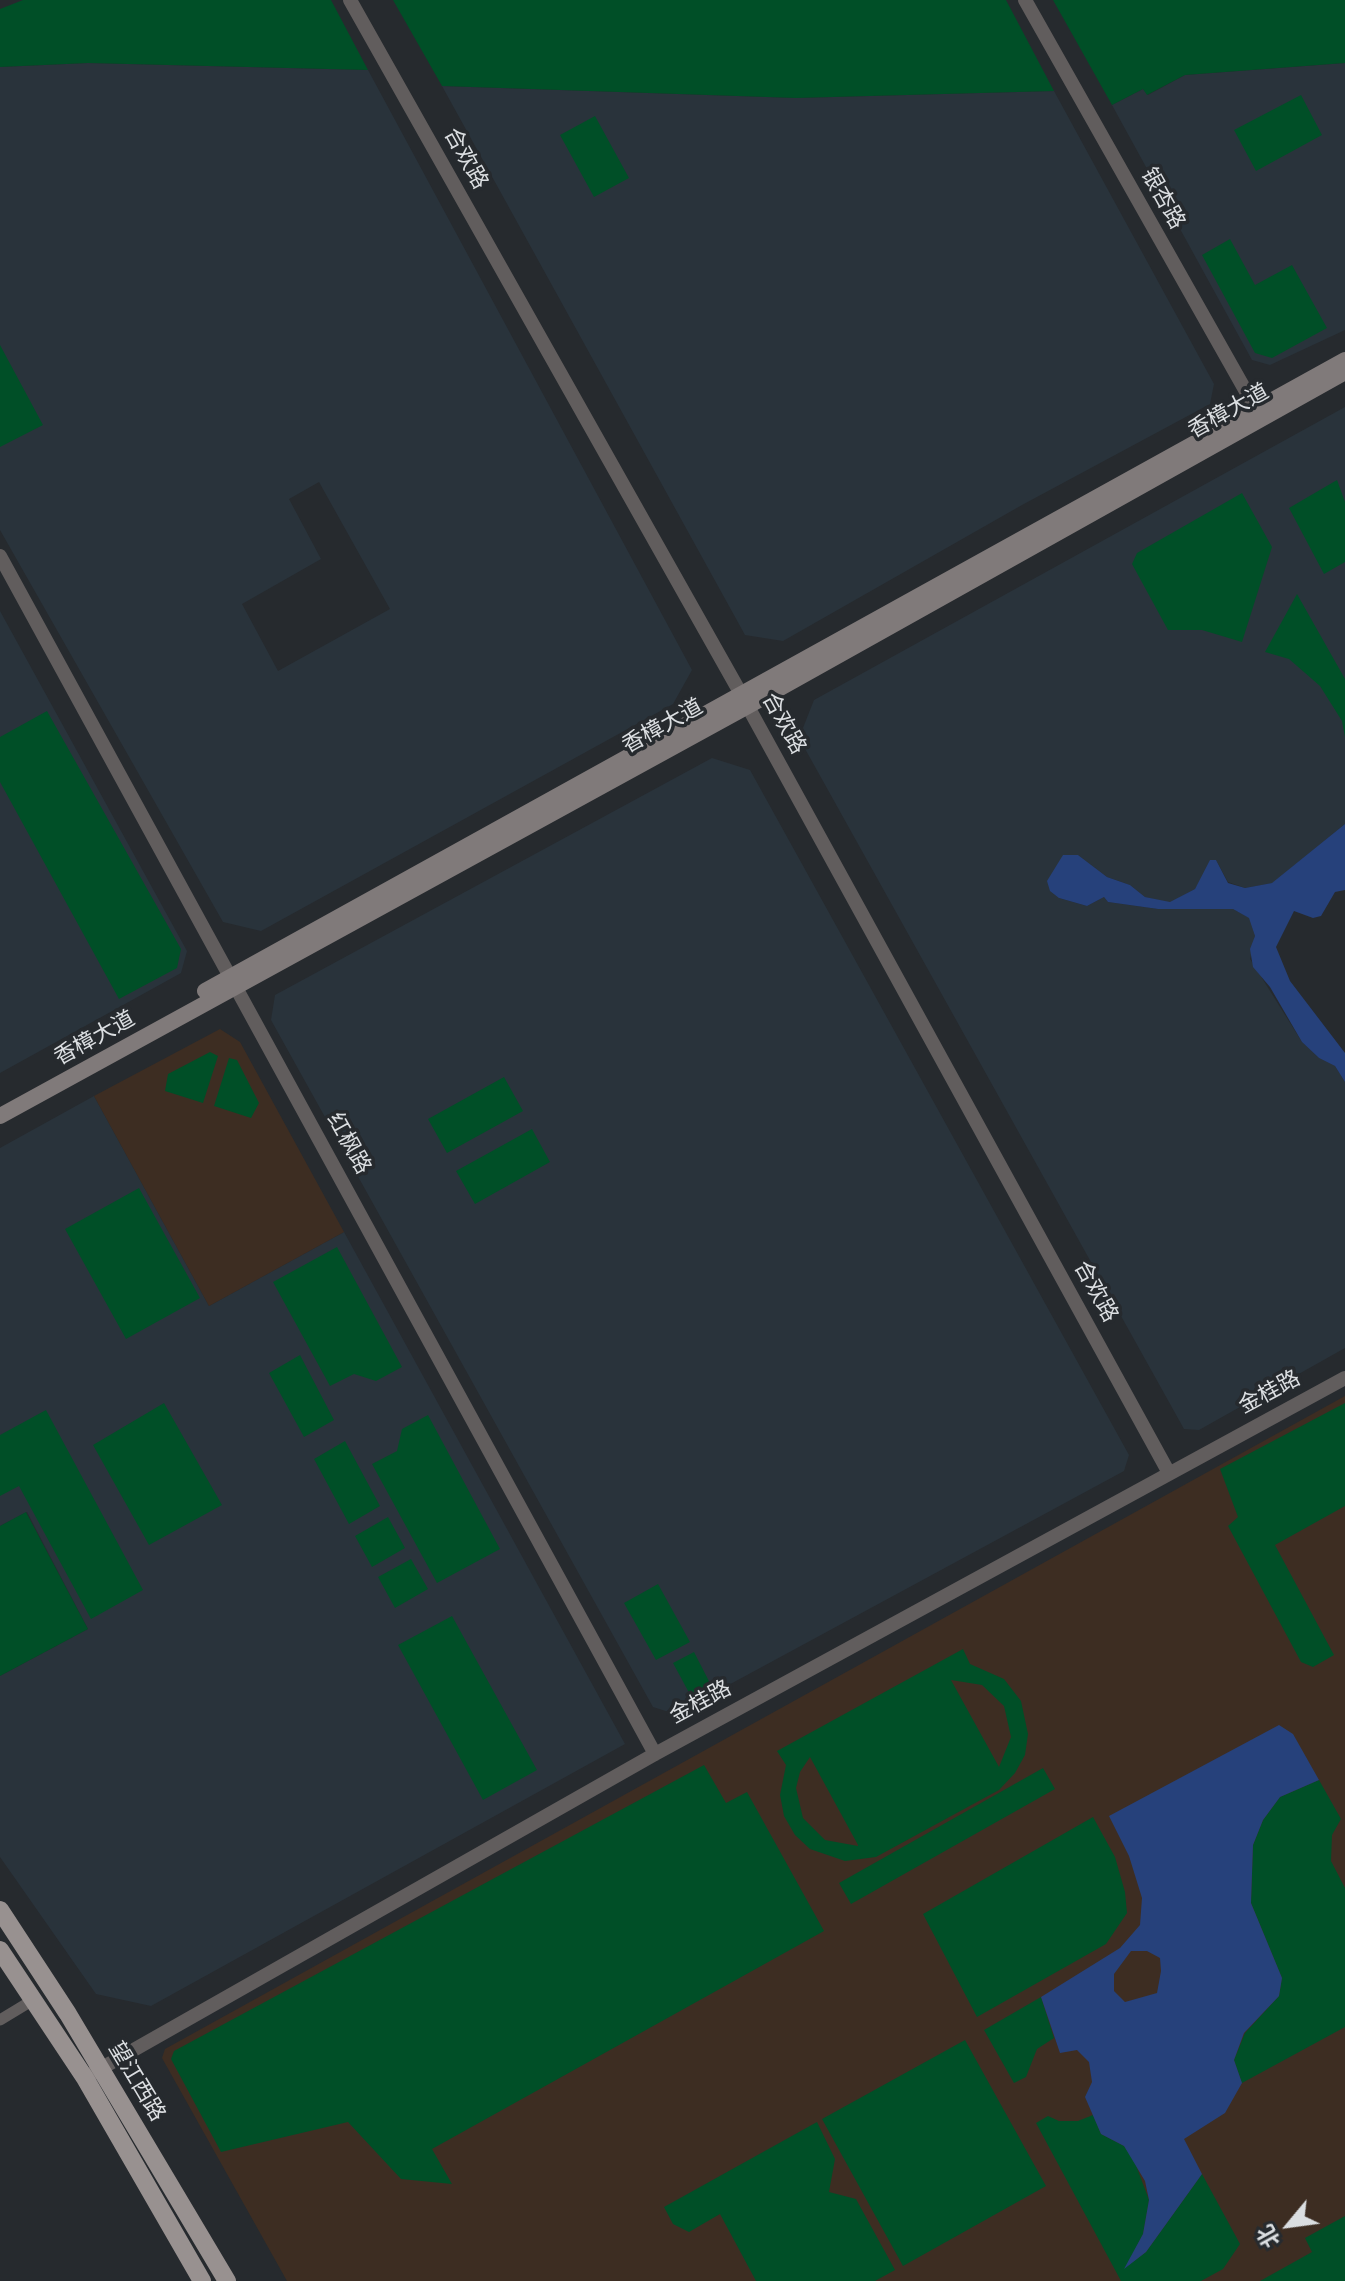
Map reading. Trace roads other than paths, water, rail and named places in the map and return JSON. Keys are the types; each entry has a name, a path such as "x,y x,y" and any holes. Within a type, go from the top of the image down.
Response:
{"main road":[{"name":"香樟大道","path":"0,1105 234,981 745,700 1259,414 1345,360"},
{"name":"香樟大道","path":"1259,414 1345,372"},
{"name":"香樟大道","path":"0,1116 234,981"},
{"name":"望江西路","path":"0,1910 93,2073 202,2281"},
{"name":"望江西路","path":"0,1950 33,2000 93,2073 227,2281"}],"street":[{"name":"合欢路","path":"350,0 745,700 1169,1473"},
{"name":"银杏路","path":"1025,0 1259,414"},
{"name":"红枫路","path":"0,556 655,1754"},
{"name":"金桂路","path":"93,2073 655,1754 1345,1378"},
{"path":"0,2020 33,2000"}],"water":[{"path":"1345,824 1345,890 1335,892 1321,916 1313,918 1294,911 1276,947 1290,981 1345,1053 1345,1082 1335,1066 1319,1058 1302,1042 1270,987 1253,967 1250,949 1255,936 1249,918 1233,909 1158,909 1108,902 1104,897 1087,906 1059,898 1050,891 1047,881 1063,855 1078,855 1107,877 1130,885 1145,897 1170,902 1195,889 1210,860 1216,860 1228,883 1245,888 1272,883"},
{"path":"1279,1725 1293,1734 1319,1780 1280,1797 1263,1820 1253,1845 1251,1903 1282,1978 1279,1996 1244,2033 1234,2060 1242,2083 1225,2113 1184,2139 1202,2174 1146,2252 1124,2269 1143,2234 1149,2200 1145,2181 1124,2146 1101,2134 1085,2097 1092,2082 1089,2062 1077,2050 1060,2053 1041,1997 1120,1948 1140,1925 1142,1898 1129,1856 1109,1816","holes":["1131,1951 1147,1951 1160,1958 1157,1993 1125,2002 1114,1991 1114,1974"]}]}
